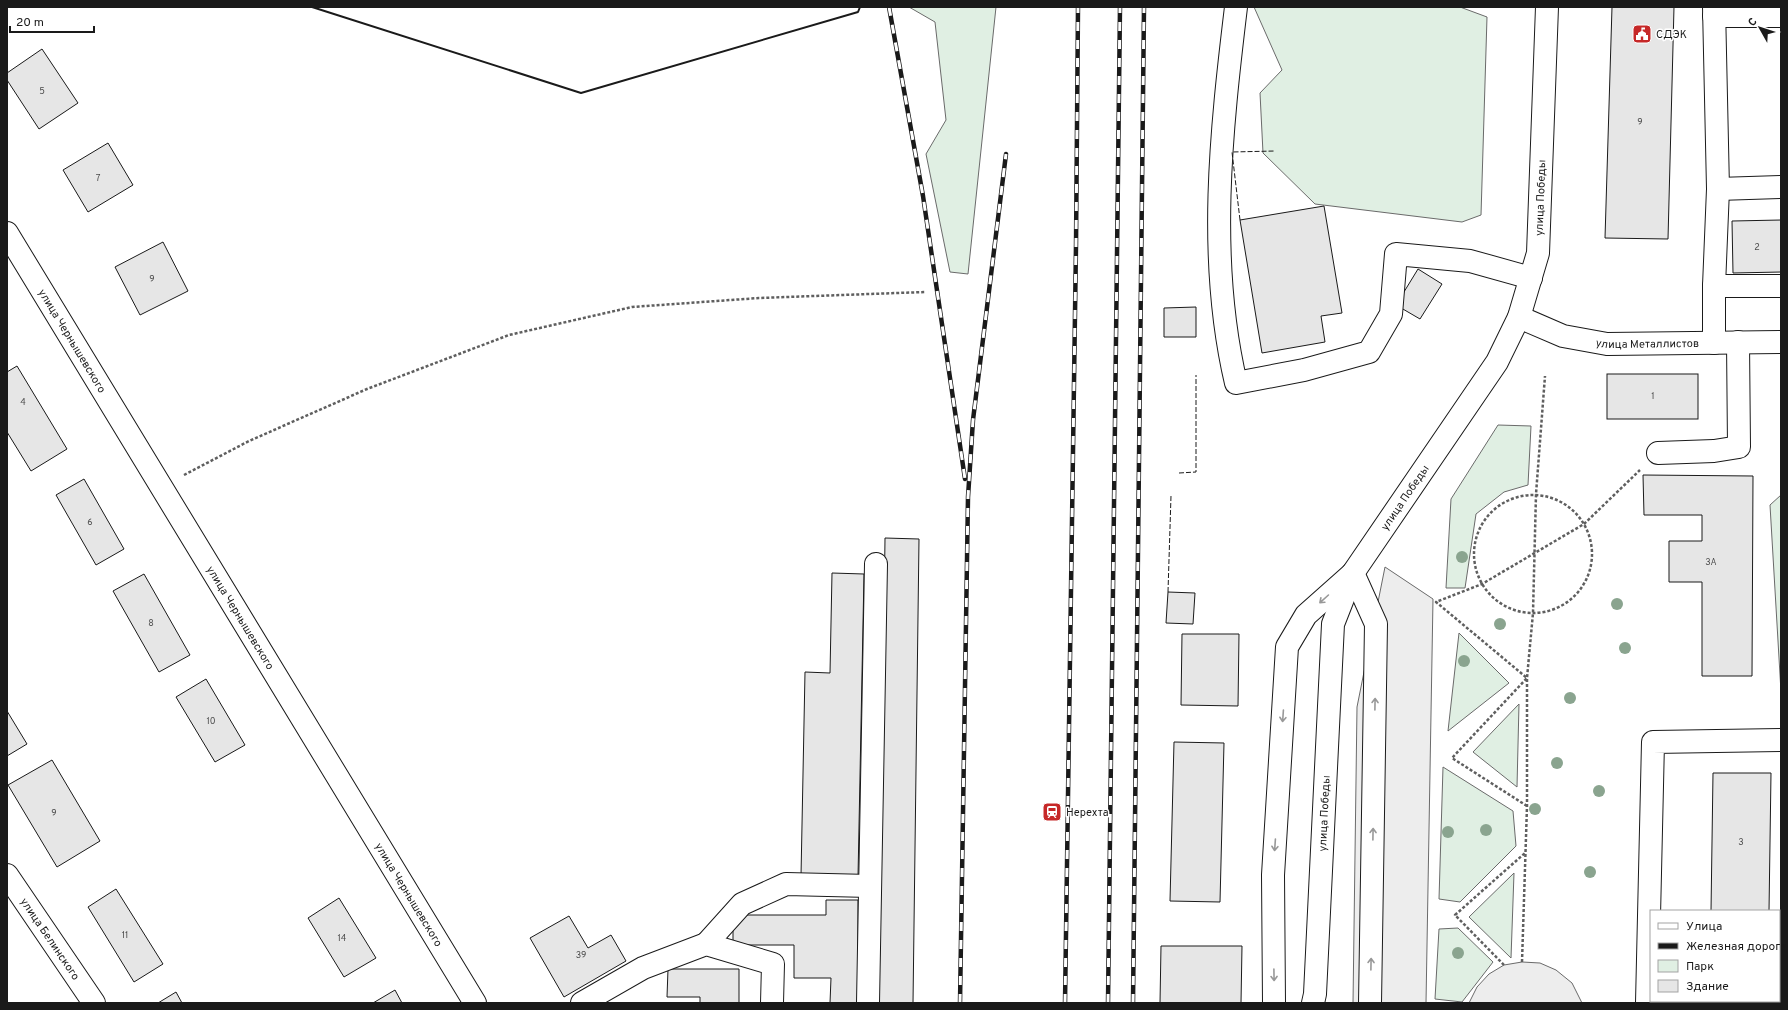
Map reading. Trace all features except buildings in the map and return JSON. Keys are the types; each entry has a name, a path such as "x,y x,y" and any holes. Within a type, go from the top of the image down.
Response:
{"street":[{"path":"1236,7 1222,118 1219,236 1226,343 1236,383 1304,370 1369,352 1391,314 1396,254 1470,261 1530,278"},
{"name":"улица Победы","path":"1313,1003 1315,994 1334,624 1353,573 1497,362 1519,317 1538,253 1547,7"},
{"path":"1714,343 1714,286 1718,189 1714,11 1781,16"},
{"path":"1718,189 1781,188"},
{"name":"улица Чернышевского","path":"7,233 475,1003"},
{"path":"1714,286 1781,286"},
{"name":"улица Металлистов","path":"1519,317 1563,336 1607,344 1781,342"},
{"path":"1658,453 1714,451 1739,448 1738,342"},
{"path":"868,1003 876,564"},
{"path":"1274,1003 1273,875 1287,647 1306,615 1353,573 1376,624 1370,1003"},
{"path":"1647,1003 1653,742 1781,740"},
{"name":"улица Белинского","path":"7,875 94,1003"},
{"path":"582,1003 643,968 706,944 742,904 786,884 870,886"},
{"path":"706,944 773,964 772,1003"}],"path":[{"path":"160,487 249,441 367,389 509,334 632,307 759,298 925,292"},
{"path":"1522,962 1527,806 1528,678 1533,613 1536,494 1545,376"},
{"path":"1528,678 1436,602 1482,584 1584,524 1658,453"},
{"path":"1536,494 1554,498 1571,508 1584,524 1591,543 1591,564 1584,583 1571,599 1553,609 1533,613 1513,610 1495,600 1482,584 1475,565 1474,547 1479,530 1488,515 1502,503 1518,496 1536,494"},
{"path":"1527,806 1452,758 1528,678"},
{"path":"1504,965 1455,915 1525,853"}],"green space":[{"path":"909,7 996,7 968,274 950,272 926,154 946,120 935,22"},
{"path":"1254,7 1460,7 1487,17 1481,215 1462,222 1315,204 1263,153 1260,93 1282,70"},
{"path":"1498,425 1531,426 1528,485 1504,492 1476,514 1465,588 1446,588 1451,499"},
{"path":"1781,495 1781,692 1770,505"},
{"path":"1459,633 1509,683 1448,731"},
{"path":"1519,704 1517,787 1473,752"},
{"path":"1443,767 1513,811 1516,846 1460,902 1439,899"},
{"path":"1514,873 1511,958 1469,917"},
{"path":"1458,928 1493,962 1462,1002 1435,999 1439,929"}],"shaded area":[{"path":"1385,567 1433,599 1426,1003 1353,1003 1357,707"},
{"path":"1522,962 1540,963 1556,970 1572,983 1582,1003 1469,1003 1477,987 1489,974 1504,965"}],"railway":[{"path":"889,7 923,196 965,479"},
{"path":"1065,1003 1078,7"},
{"path":"1108,1003 1120,7"},
{"path":"1133,1003 1144,7"},
{"path":"960,1003 968,497 973,420 1006,154"}],"fence":[{"path":"1240,220 1232,152 1275,151"},
{"path":"1179,473 1196,472 1196,375"},
{"path":"1168,592 1171,496"}],"wall":[{"path":"312,7 581,93 858,12 860,7"}],"place":[{"name":"СДЭК","path":"1642,34"},
{"name":"Нерехта","path":"1052,812"}]}
